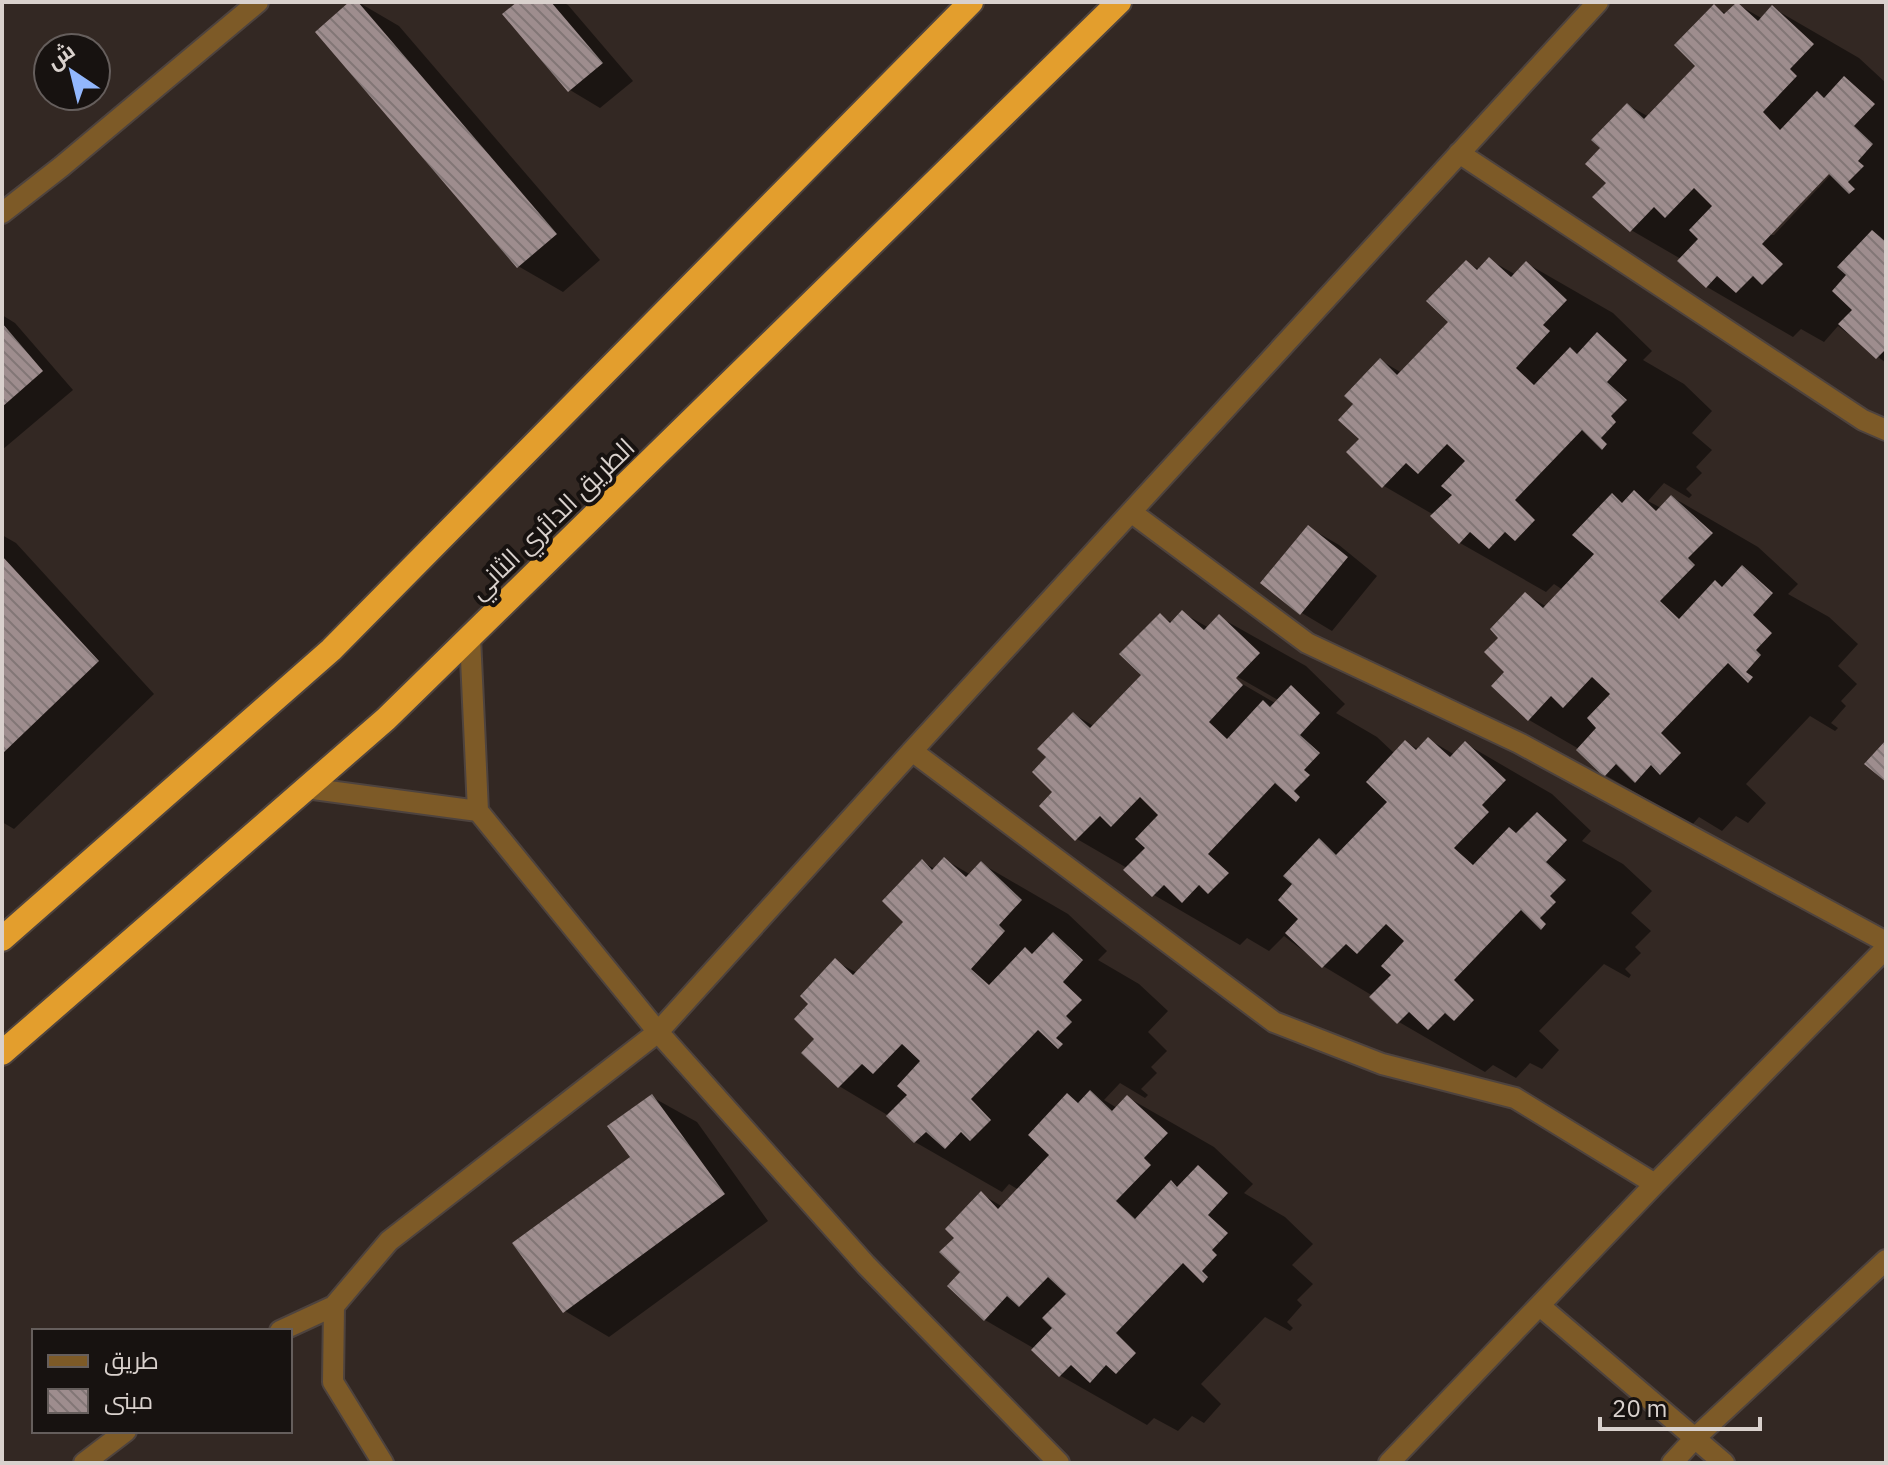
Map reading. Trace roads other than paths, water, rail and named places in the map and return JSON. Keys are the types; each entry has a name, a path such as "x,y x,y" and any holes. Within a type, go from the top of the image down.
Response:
{"highway":[{"path":"2,939 331,650 971,2"},
{"name":"الطريق الدائري الثاني","path":"2,1053 386,719 1119,2"}],"street":[{"path":"2,213 258,2"},
{"path":"284,1329 334,1306 389,1241 658,1032 1598,2"},
{"path":"1459,153 1863,420 1886,430"},
{"path":"1131,512 1307,643 1519,743 1886,945 1389,1463"},
{"path":"470,637 478,811 658,1032 866,1265 1059,1463"},
{"path":"912,751 1274,1022 1382,1064 1515,1098 1655,1184"},
{"path":"306,788 478,811"},
{"path":"1672,1463 1886,1260"},
{"path":"334,1306 333,1382 381,1462"},
{"path":"1540,1306 1724,1463"},
{"path":"84,1463 123,1433"}]}
